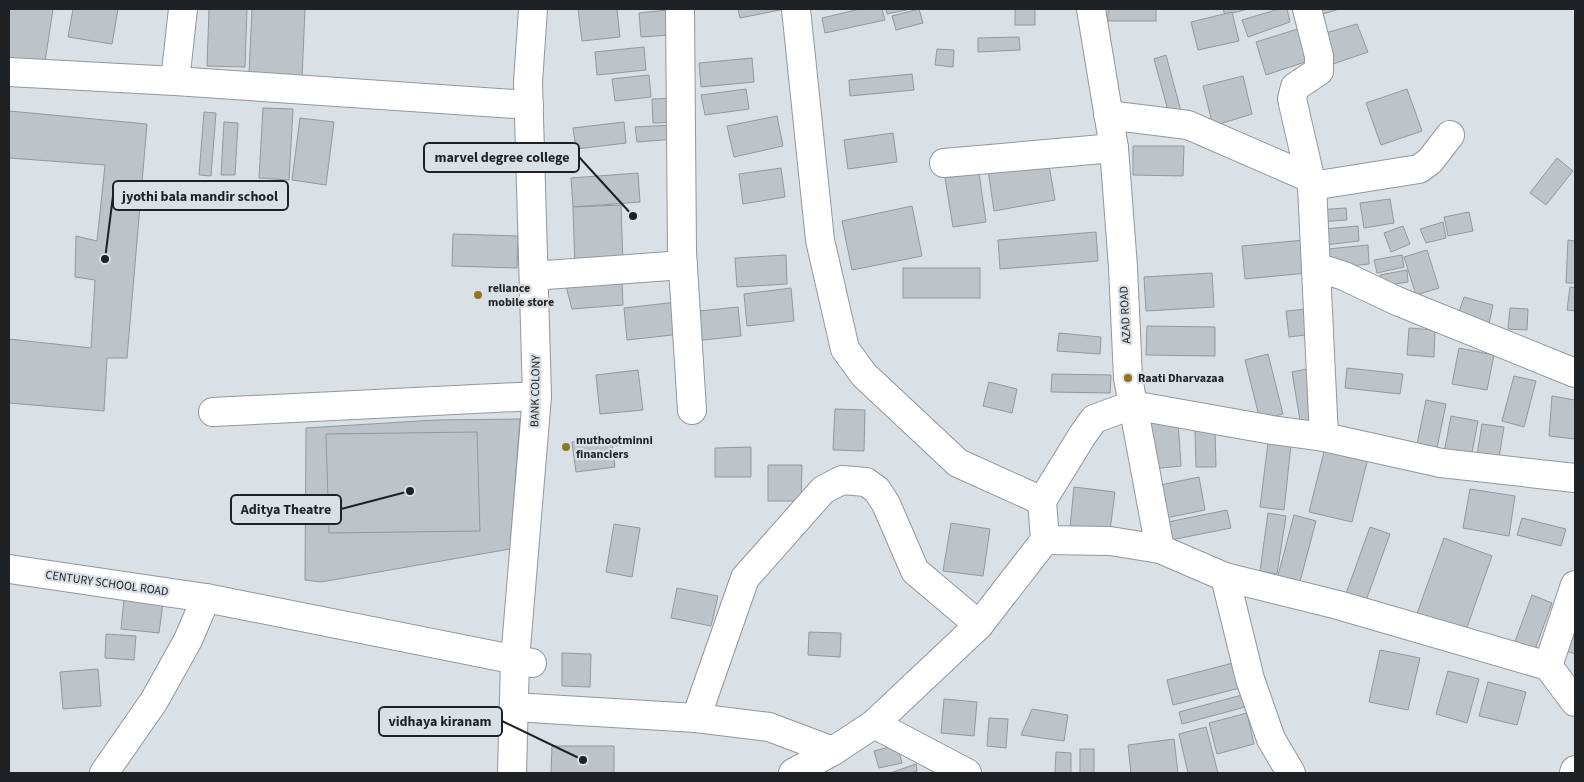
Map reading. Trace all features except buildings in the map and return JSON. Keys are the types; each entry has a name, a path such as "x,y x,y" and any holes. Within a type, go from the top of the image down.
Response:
{"street":[{"path":"176,81 183,9"},
{"name":"BANK COLONY","path":"512,773 523,661 536,396 528,82 533,9"},
{"path":"527,773 530,708 523,661 548,371 543,66 547,9"},
{"path":"680,9 683,264 692,410"},
{"path":"796,9 820,240 845,349 864,375 958,463 1042,501"},
{"name":"AZAD ROAD","path":"1091,9 1114,148 1132,405 1160,549"},
{"path":"1306,9 1319,56 1320,71 1295,87 1292,99 1311,182 1324,437"},
{"path":"9,72 176,81 529,105"},
{"path":"1108,115 1188,125 1311,182 1419,169 1430,161 1450,134"},
{"path":"944,163 1114,148"},
{"path":"546,275 683,264"},
{"path":"1316,267 1344,276 1397,301 1575,373"},
{"path":"213,412 536,396"},
{"path":"793,773 833,751 874,724 979,625 1045,540 1042,501 1094,419 1132,405 1272,430 1324,437 1441,463 1575,478"},
{"path":"696,718 746,578 823,490 842,480 866,482 877,490 886,504 914,571 979,625"},
{"path":"1045,540 1110,541 1160,549 1226,577 1338,605 1548,666 1573,694"},
{"name":"CENTURY SCHOOL ROAD","path":"9,569 206,598 523,661"},
{"path":"1226,577 1250,679 1271,739 1290,773"},
{"path":"1548,666 1575,585"},
{"path":"104,773 154,702 188,640 206,598"},
{"path":"530,708 696,718 768,727 833,751"},
{"path":"874,724 968,773"}],"place":[{"name":"marvel degree college","path":"633,216"},
{"name":"jyothi bala mandir school","path":"105,259"},
{"name":"reliance mobile store","path":"478,295"},
{"name":"Raati Dharvazaa","path":"1128,378"},
{"name":"muthootminni financiers","path":"566,447"},
{"name":"Aditya Theatre","path":"410,491"},
{"name":"vidhaya kiranam","path":"583,760"}]}
